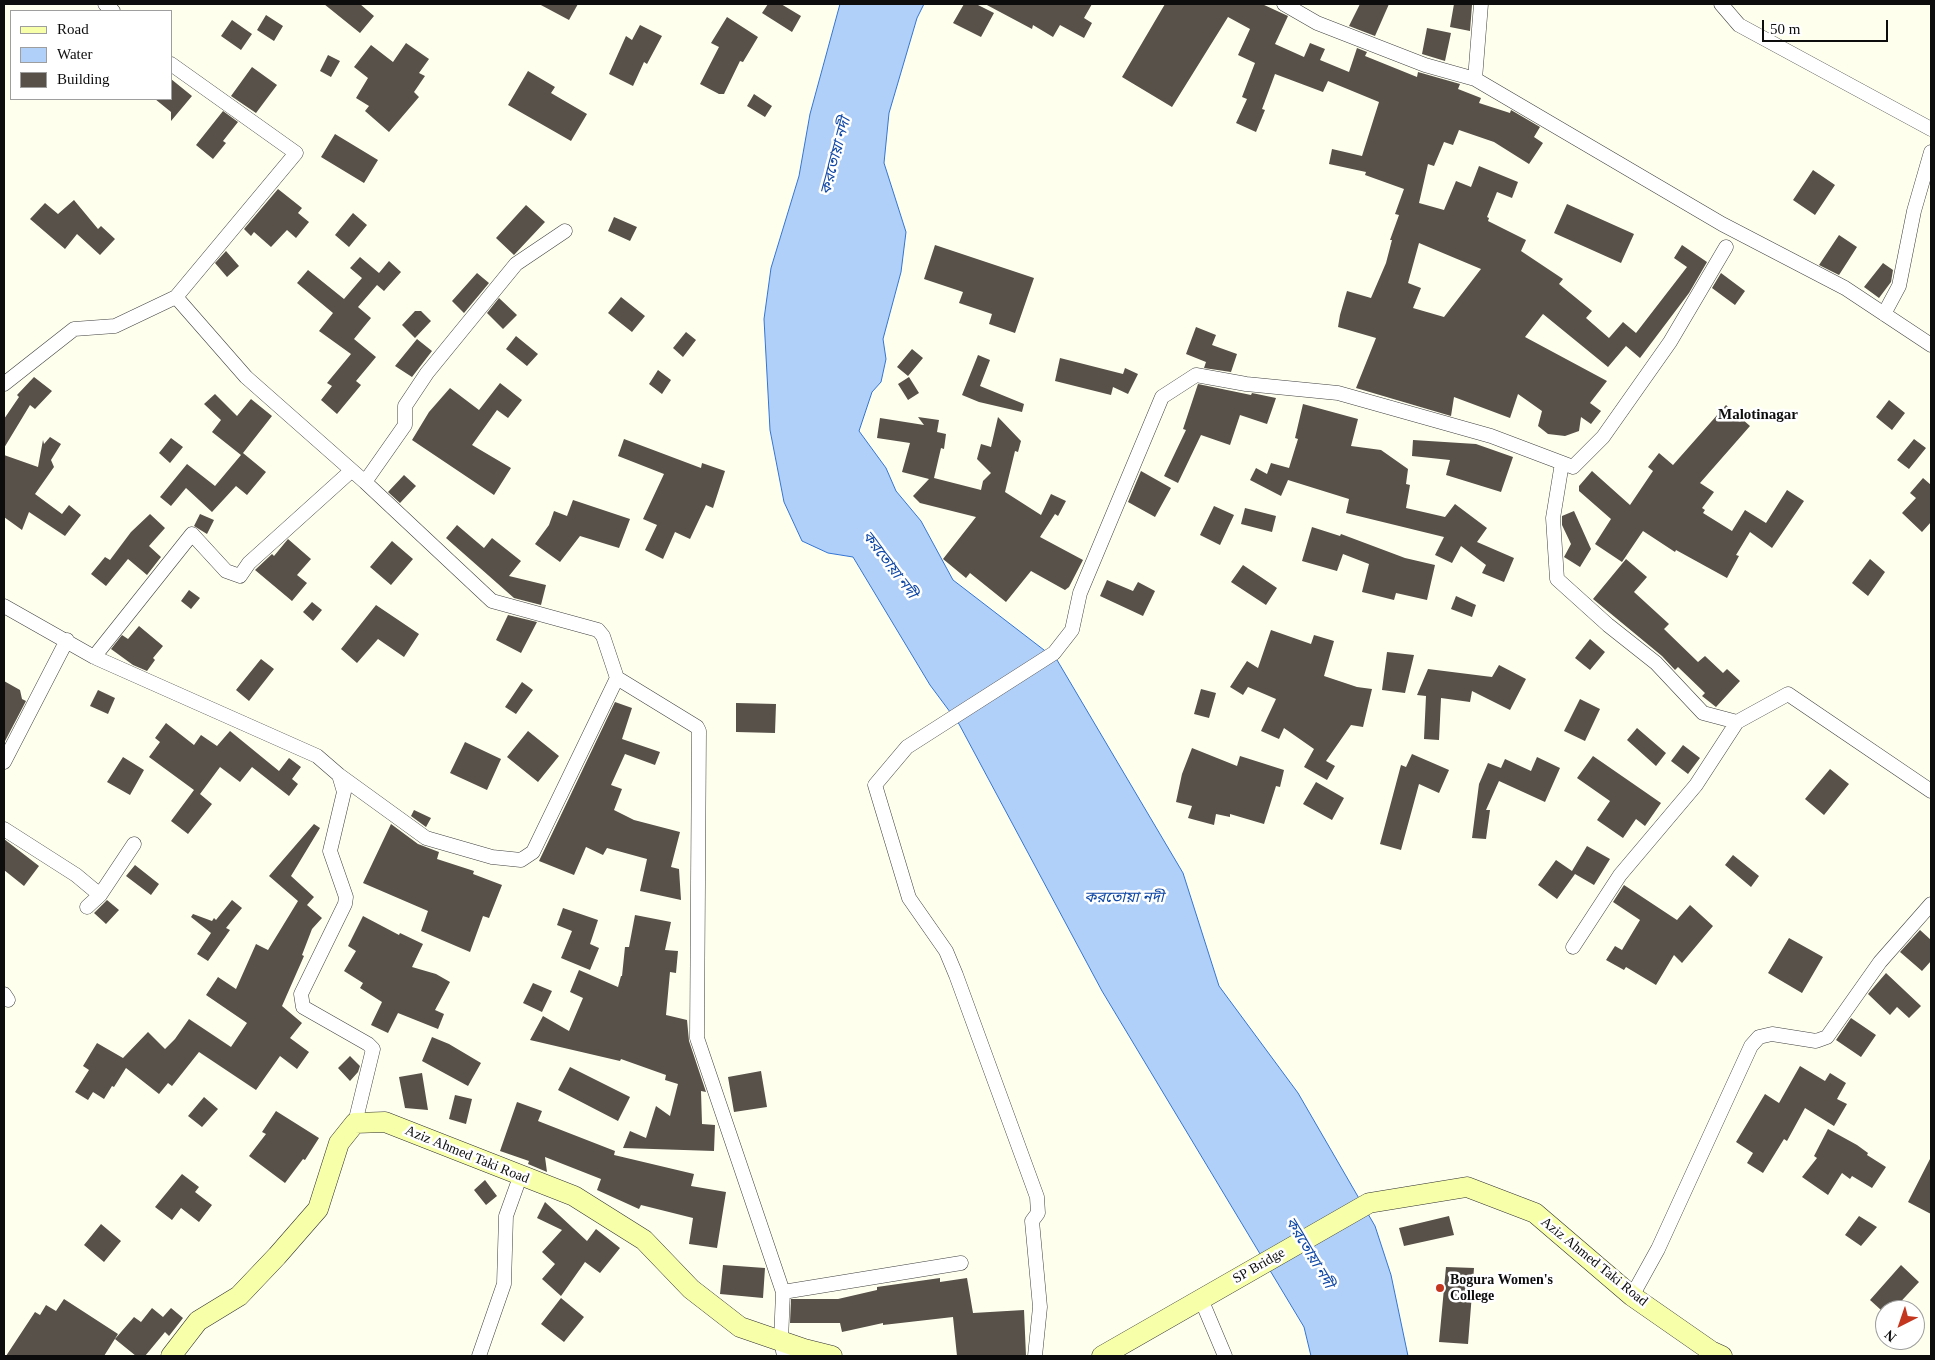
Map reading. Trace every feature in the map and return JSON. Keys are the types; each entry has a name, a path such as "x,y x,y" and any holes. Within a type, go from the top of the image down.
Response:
{"street":[{"path":"1284,4 1317,23 1425,65 1475,79 1722,224 1845,288 1931,345"},
{"path":"1475,79 1482,4"},
{"path":"1721,4 1739,25 1931,129"},
{"path":"4,384 74,330 115,326 176,297 296,153 172,65"},
{"path":"1884,314 1898,286 1914,211 1931,152"},
{"path":"365,482 405,425 405,406 427,373 516,264 565,231"},
{"path":"1035,1356 1040,1306 1032,1221 1038,1213 1037,1197 946,951 909,898 875,785 907,748 1054,654 1072,630 1080,593 1162,397 1196,375 1246,384 1338,393 1491,436 1573,467 1603,437 1670,342 1726,247"},
{"path":"176,297 246,378 365,482 492,601 598,630 603,636 617,678 696,727 699,731 697,1038 783,1292 783,1349"},
{"path":"1562,463 1553,518 1557,579 1608,625 1656,663 1703,713 1737,722"},
{"path":"94,657 192,534 226,571 240,576 249,563 351,471"},
{"path":"4,606 94,657 317,756 339,776 426,838 492,857 522,860 534,852 617,678"},
{"path":"4,762 67,640"},
{"path":"1573,947 1620,875 1696,785 1737,722 1788,694 1931,790"},
{"path":"171,1356 198,1321 239,1296 318,1209 339,1143 355,1123 373,1049 368,1044 303,1006 301,994 346,897 330,852 344,792 339,776"},
{"path":"4,829 76,875 100,895"},
{"path":"87,907 100,895 134,844"},
{"path":"1632,1296 1658,1249 1751,1046 1759,1037 1772,1034 1816,1041 1827,1037 1880,962 1931,904"},
{"name":"Aziz Ahmed Taki Road","path":"355,1123 385,1122 520,1177 574,1196 644,1240 691,1288 740,1327 783,1349 832,1356"},
{"path":"479,1356 504,1284 506,1216 520,1177"},
{"name":"Aziz Ahmed Taki Road","path":"1368,1203 1468,1187 1535,1213 1632,1296 1711,1351 1722,1356"},
{"name":"SP Bridge","path":"1201,1299 1368,1203"},
{"path":"783,1292 961,1263"},
{"path":"1102,1356 1201,1299 1225,1356"}],"water":[{"name":"করতোয়া নদী","path":"840,4 924,4 917,18 889,113 884,163 906,232 901,272 883,339 886,359 881,382 872,392 859,431 886,468 896,491 921,521 953,580 1057,660 1183,873 1219,986 1298,1093 1375,1226 1391,1275 1408,1356 1311,1356 1304,1327 1102,991 959,724 930,685 853,557 828,553 802,541 784,502 770,430 764,319 771,268 799,176 810,114"}],"building":[{"path":"324,4 360,4 374,16 360,33"},
{"path":"539,4 578,4 569,20"},
{"path":"768,4 781,4 801,16 792,32 762,13"},
{"path":"964,4 976,4 994,13 981,37 953,23"},
{"path":"985,4 1092,4 1084,18 1092,23 1084,38 1060,25 1053,37 1033,25 1032,29"},
{"path":"1165,4 1262,4 1288,16 1275,44 1304,57 1310,43 1325,49 1320,60 1349,72 1357,48 1367,52 1365,56 1417,77 1418,72 1460,84 1458,89 1481,98 1479,103 1510,113 1511,110 1540,127 1534,137 1543,143 1529,164 1494,142 1459,130 1453,145 1444,142 1434,166 1428,164 1419,203 1444,210 1456,181 1471,187 1479,166 1518,182 1512,198 1497,192 1487,217 1489,218 1488,221 1526,240 1521,251 1563,279 1559,284 1592,311 1586,318 1609,338 1623,322 1636,333 1687,267 1674,258 1682,245 1707,262 1689,293 1640,358 1626,346 1608,367 1543,314 1525,337 1607,381 1590,403 1601,411 1591,424 1581,417 1579,431 1565,436 1548,434 1538,426 1542,411 1518,394 1510,418 1454,397 1451,416 1356,388 1376,338 1338,327 1340,315 1347,291 1371,298 1386,263 1392,240 1390,240 1399,215 1395,214 1404,189 1365,175 1366,172 1329,164 1332,149 1362,156 1379,102 1328,81 1323,92 1275,74 1262,109 1265,110 1256,132 1236,123 1247,99 1242,97 1255,63 1238,55 1250,29 1228,17 1172,107 1122,77","holes":["1419,243 1481,269 1444,317 1413,308 1421,288 1408,283"]},
{"path":"1360,4 1389,4 1375,36 1349,26"},
{"path":"1454,4 1472,5 1470,31 1450,27"},
{"path":"266,15 283,26 274,41 257,30"},
{"path":"727,17 758,37 743,62 740,61 724,94 719,94 700,84 719,47 711,43"},
{"path":"232,20 252,34 241,50 221,36"},
{"path":"640,25 662,36 647,64 644,62 633,86 609,74 626,36 632,40"},
{"path":"1427,28 1451,33 1445,61 1422,54"},
{"path":"406,43 429,59 419,73 425,76 414,92 419,97 389,132 365,111 369,106 356,98 368,78 354,67 371,45 393,62"},
{"path":"328,55 340,61 331,77 320,71"},
{"path":"252,67 277,85 256,113 231,96"},
{"path":"528,71 555,87 551,93 587,114 571,141 508,105"},
{"path":"172,80 192,96 171,121 171,112 156,100 172,100"},
{"path":"754,94 772,106 765,117 747,106"},
{"path":"223,111 238,122 223,141 226,143 213,159 196,145"},
{"path":"335,134 378,160 364,183 321,157"},
{"path":"1813,170 1835,185 1815,215 1793,200"},
{"path":"278,189 302,208 298,213 309,222 296,238 287,230 271,247 254,232 251,236 244,229"},
{"path":"74,200 98,229 101,226 115,239 100,255 77,234 65,249 30,219 45,203 58,214"},
{"path":"1567,204 1634,234 1621,263 1554,233"},
{"path":"526,205 545,222 514,255 496,238"},
{"path":"353,213 367,225 349,247 335,235"},
{"path":"614,217 637,227 630,241 608,231"},
{"path":"1839,235 1857,247 1839,275 1819,265"},
{"path":"935,245 1034,278 1015,333 989,324 992,314 959,303 963,292 924,279"},
{"path":"226,251 239,266 227,277 215,263"},
{"path":"360,257 379,273 389,261 401,272 384,291 377,285 358,307 371,318 354,339 376,357 356,381 361,385 337,414 321,400 332,386 327,383 351,354 319,331 333,313 297,283 308,270 344,299 362,278 350,268"},
{"path":"1883,263 1893,270 1891,282 1879,298 1864,287"},
{"path":"477,273 489,283 464,313 452,301"},
{"path":"1721,273 1745,291 1735,305 1712,288"},
{"path":"621,297 645,316 632,332 608,313"},
{"path":"499,298 517,315 503,329 487,313"},
{"path":"415,311 421,311 431,321 415,338 402,325"},
{"path":"1196,327 1216,335 1212,345 1237,354 1231,372 1204,368 1206,362 1186,354"},
{"path":"686,332 696,340 683,357 673,348"},
{"path":"516,336 538,354 527,366 506,349"},
{"path":"417,339 432,351 412,377 395,366"},
{"path":"912,349 923,358 908,376 897,367"},
{"path":"978,355 990,360 980,386 1024,404 1022,412 979,402 962,395"},
{"path":"1060,358 1123,374 1125,368 1138,374 1128,394 1113,387 1111,395 1055,381"},
{"path":"658,370 671,380 662,394 649,384"},
{"path":"34,377 52,391 35,409 30,405 4,448 4,419 19,397 17,395"},
{"path":"909,377 919,393 908,400 898,384"},
{"path":"500,383 522,400 508,418 497,410 472,445 511,468 494,495 412,440 429,412 450,388 479,410"},
{"path":"1198,384 1276,398 1267,424 1240,415 1230,445 1201,435 1178,483 1164,476 1186,430 1183,429"},
{"path":"215,394 237,416 251,399 272,416 243,453 266,472 247,495 236,486 212,512 186,488 171,506 160,497 187,464 215,486 241,455 212,432 221,420 204,404"},
{"path":"1889,400 1905,413 1892,430 1876,417"},
{"path":"1303,404 1358,419 1351,446 1381,450 1408,469 1406,484 1410,485 1406,508 1445,517 1455,504 1487,528 1477,542 1514,558 1504,582 1482,573 1486,565 1461,546 1452,563 1435,555 1444,537 1346,513 1349,499 1288,480 1281,496 1250,480 1256,468 1267,474 1271,463 1289,468 1298,439 1295,438"},
{"path":"1726,405 1750,426 1700,483 1714,492 1702,508 1705,510 1703,513 1732,531 1745,510 1766,523 1787,490 1804,501 1772,548 1750,532 1736,555 1739,556 1727,578 1676,550 1675,552 1643,531 1622,562 1595,544 1611,519 1579,491 1579,486 1592,471 1630,505 1653,471 1648,467 1659,453 1673,465"},
{"path":"918,417 939,420 937,432 946,434 944,449 941,448 934,478 981,490 983,481 991,473 977,459 981,444 991,447 998,417 1021,441 1018,452 1015,451 1005,492 1041,515 1051,494 1066,501 1058,516 1055,514 1040,537 1083,560 1069,587 1065,590 1031,571 1006,602 970,573 966,578 943,559 976,517 920,503 913,496 929,479 902,472 910,443 877,438 880,418 924,425"},
{"path":"50,437 61,444 51,460 54,467 35,494 62,514 69,505 81,515 65,536 29,512 22,530 4,517 4,455 38,467 43,440 44,444"},
{"path":"171,438 183,447 170,463 159,453"},
{"path":"624,439 701,468 702,463 725,471 713,508 706,505 690,539 675,532 663,559 645,550 657,525 643,519 664,474 618,456"},
{"path":"1914,439 1926,448 1909,469 1897,460"},
{"path":"1413,440 1476,444 1513,457 1501,492 1446,475 1450,460 1412,456"},
{"path":"1141,471 1171,488 1155,517 1128,502"},
{"path":"404,475 416,486 400,503 388,492"},
{"path":"1923,478 1931,485 1931,522 1922,532 1902,513 1916,498 1910,493"},
{"path":"573,500 630,519 619,548 580,536 560,562 535,544 549,525 554,511 567,516"},
{"path":"1214,506 1234,515 1220,545 1200,535"},
{"path":"1245,508 1276,516 1272,532 1241,524"},
{"path":"1574,511 1591,549 1580,567 1564,557 1571,544 1562,525 1562,516"},
{"path":"150,514 165,528 149,546 161,557 147,575 128,559 106,586 91,574 105,557 110,560 131,532"},
{"path":"200,514 214,520 207,534 194,526"},
{"path":"457,525 484,548 492,538 521,561 509,576 546,585 541,605 514,598 446,538"},
{"path":"1312,527 1340,536 1341,534 1405,558 1435,565 1427,600 1396,593 1394,600 1362,592 1369,564 1343,554 1337,571 1302,561"},
{"path":"288,539 311,559 297,575 307,583 292,601 255,570 272,554 274,556"},
{"path":"392,541 413,559 391,585 370,567"},
{"path":"1626,559 1647,577 1634,592 1669,624 1664,629 1698,662 1705,656 1723,673 1727,669 1740,681 1716,707 1702,696 1705,693 1678,667 1675,670 1662,656 1593,599"},
{"path":"1870,559 1885,572 1868,596 1852,583"},
{"path":"1243,565 1277,588 1266,605 1231,582"},
{"path":"1107,580 1133,591 1138,582 1155,591 1143,616 1100,596"},
{"path":"189,590 200,598 191,609 181,601"},
{"path":"1456,596 1476,605 1472,617 1451,609"},
{"path":"312,602 322,610 313,621 303,612"},
{"path":"376,605 419,634 404,657 378,639 357,663 341,649"},
{"path":"508,615 537,622 521,653 496,640"},
{"path":"139,626 163,646 153,658 155,660 147,671 133,665 111,649 122,635 128,639"},
{"path":"1271,630 1311,644 1314,635 1334,641 1324,676 1357,687 1372,689 1363,727 1351,725 1326,761 1335,766 1327,780 1304,767 1314,749 1284,728 1279,739 1261,731 1276,699 1248,687 1243,695 1230,687 1247,661 1258,668"},
{"path":"1590,639 1605,652 1590,670 1575,658"},
{"path":"1387,652 1414,655 1405,693 1382,690"},
{"path":"261,659 274,669 249,701 236,690"},
{"path":"1499,665 1526,679 1510,710 1472,691 1470,702 1441,698 1439,740 1424,739 1426,696 1417,695 1428,669 1492,677"},
{"path":"4,681 20,690 22,699 26,701 4,743"},
{"path":"522,682 533,690 516,714 505,707"},
{"path":"1201,689 1216,693 1209,718 1194,714"},
{"path":"98,690 115,698 108,714 90,706"},
{"path":"1580,699 1600,709 1585,741 1564,731"},
{"path":"615,702 632,708 622,739 660,752 655,765 625,754 611,785 622,789 614,810 634,820 680,832 671,867 679,869 681,900 640,891 647,859 607,848 603,855 586,847 574,875 539,861"},
{"path":"736,703 776,704 775,733 736,732"},
{"path":"166,723 194,745 201,735 217,746 230,731 279,771 289,758 301,767 292,779 298,784 289,796 252,767 240,782 220,767 200,794 212,804 188,834 171,821 194,790 149,757 160,742 155,738"},
{"path":"1637,728 1666,753 1656,766 1627,740"},
{"path":"528,731 559,756 538,782 507,757"},
{"path":"465,742 501,759 487,790 450,773"},
{"path":"1683,745 1700,758 1688,774 1671,761"},
{"path":"1192,748 1237,766 1240,756 1284,770 1280,787 1276,786 1264,824 1230,814 1230,817 1216,814 1214,825 1188,818 1192,806 1176,802 1182,774"},
{"path":"1412,754 1449,770 1439,793 1419,784 1401,850 1380,844 1401,765 1406,767"},
{"path":"1593,756 1661,803 1645,826 1636,819 1623,838 1597,820 1610,801 1577,778"},
{"path":"123,757 144,770 130,795 107,782"},
{"path":"1537,757 1560,768 1545,802 1499,781 1486,810 1490,810 1486,839 1472,838 1479,784 1488,763 1501,768 1505,759 1531,771"},
{"path":"1830,769 1849,784 1824,815 1805,799"},
{"path":"1316,782 1344,798 1332,820 1303,804"},
{"path":"414,810 431,818 426,827 411,816"},
{"path":"314,824 320,828 291,876 314,897 307,905 322,918 312,929 302,955 304,956 282,1006 302,1023 290,1038 309,1052 297,1069 280,1056 256,1090 199,1052 172,1086 168,1083 159,1094 126,1068 104,1099 93,1092 88,1100 75,1092 89,1070 83,1066 97,1043 123,1058 148,1032 165,1049 175,1039 189,1019 231,1047 247,1023 206,995 218,977 236,989 256,944 268,950 298,901 269,876"},
{"path":"391,824 418,844 439,852 437,859 474,871 473,874 502,885 489,918 483,916 470,952 421,931 428,911 363,883"},
{"path":"4,839 39,866 24,886 4,870"},
{"path":"1587,846 1610,859 1594,885 1575,874 1557,899 1538,885 1556,860 1572,871"},
{"path":"1733,855 1759,876 1751,887 1725,865"},
{"path":"135,865 159,884 151,895 126,876"},
{"path":"1624,885 1677,920 1690,905 1713,926 1682,963 1674,955 1656,985 1626,967 1624,970 1606,960 1615,946 1622,950 1640,920 1613,902"},
{"path":"107,900 119,910 106,924 94,913"},
{"path":"232,900 242,908 226,928 230,930 208,961 197,954 211,933 191,917 193,914 212,921 214,918 216,920"},
{"path":"563,908 598,920 590,944 599,948 590,970 561,958 572,931 557,925"},
{"path":"635,915 671,922 665,950 678,951 676,973 670,972 666,1015 687,1020 689,1041 706,1092 701,1091 702,1124 715,1125 714,1151 623,1148 630,1131 646,1138 656,1106 670,1116 678,1084 665,1080 666,1075 621,1059 620,1061 530,1040 543,1016 569,1031 583,998 570,992 579,970 618,987 622,976 625,947 629,947"},
{"path":"363,916 399,935 400,933 423,944 412,967 436,974 450,982 435,1010 444,1014 438,1029 398,1013 388,1033 371,1025 382,1002 360,988 363,983 344,971 356,951 348,946"},
{"path":"1920,930 1931,940 1931,961 1922,971 1900,952"},
{"path":"1789,938 1823,957 1802,993 1768,973"},
{"path":"1886,973 1921,1006 1909,1018 1897,1007 1890,1015 1868,994"},
{"path":"533,983 552,991 542,1012 523,1003"},
{"path":"1851,1018 1876,1035 1861,1057 1836,1040"},
{"path":"432,1037 449,1044 481,1063 468,1086 422,1061"},
{"path":"350,1056 360,1066 358,1072 350,1081 338,1068"},
{"path":"1800,1066 1825,1081 1830,1073 1846,1083 1837,1099 1847,1104 1834,1126 1805,1108 1787,1141 1784,1139 1763,1173 1747,1163 1753,1153 1736,1142 1765,1094 1779,1103"},
{"path":"570,1067 630,1097 618,1121 558,1090"},
{"path":"761,1071 767,1107 734,1112 728,1077"},
{"path":"422,1073 428,1110 405,1108 399,1077"},
{"path":"455,1095 472,1099 466,1124 449,1119"},
{"path":"204,1097 218,1109 202,1127 188,1116"},
{"path":"517,1102 542,1111 538,1121 615,1151 614,1155 694,1174 691,1186 726,1192 717,1248 689,1244 693,1218 641,1205 639,1209 597,1190 601,1179 545,1157 547,1172 528,1164 529,1161 500,1151"},
{"path":"276,1111 319,1138 305,1160 303,1159 285,1183 249,1156 266,1134 262,1132"},
{"path":"1828,1129 1857,1145 1868,1153 1867,1155 1886,1167 1872,1188 1852,1176 1850,1179 1842,1173 1828,1195 1802,1177 1817,1158 1814,1156"},
{"path":"1931,1157 1931,1214 1908,1202"},
{"path":"182,1174 199,1187 195,1192 212,1205 199,1222 181,1208 172,1220 155,1207"},
{"path":"485,1180 497,1196 486,1205 474,1190"},
{"path":"545,1202 587,1241 596,1229 620,1248 600,1273 585,1262 561,1296 542,1279 555,1264 542,1252 562,1230 537,1218"},
{"path":"1449,1216 1454,1235 1404,1246 1399,1228"},
{"path":"1859,1216 1877,1227 1861,1246 1845,1235"},
{"path":"101,1224 121,1241 104,1262 84,1245"},
{"path":"723,1265 765,1268 763,1298 720,1294"},
{"path":"1901,1265 1919,1282 1902,1300 1875,1300 1875,1305 1870,1300"},
{"path":"1446,1267 1474,1268 1468,1344 1439,1342"},
{"path":"940,1278 940,1282 967,1278 973,1313 1024,1310 1026,1356 957,1356 953,1317 883,1325 883,1323 842,1332 840,1323 790,1323 791,1299 838,1299 877,1290 877,1287"},
{"path":"561,1298 584,1317 564,1342 541,1324"},
{"path":"64,1299 118,1334 104,1356 6,1356 35,1312 40,1315 46,1305 56,1311"},
{"path":"152,1308 163,1317 171,1308 183,1318 169,1336 165,1332 145,1356 136,1356 115,1339 134,1317 141,1322"}],"place":[{"name":"Bogura Women's College","path":"1440,1288"}],"district":[{"name":"Malotinagar","path":"1758,415"}]}
